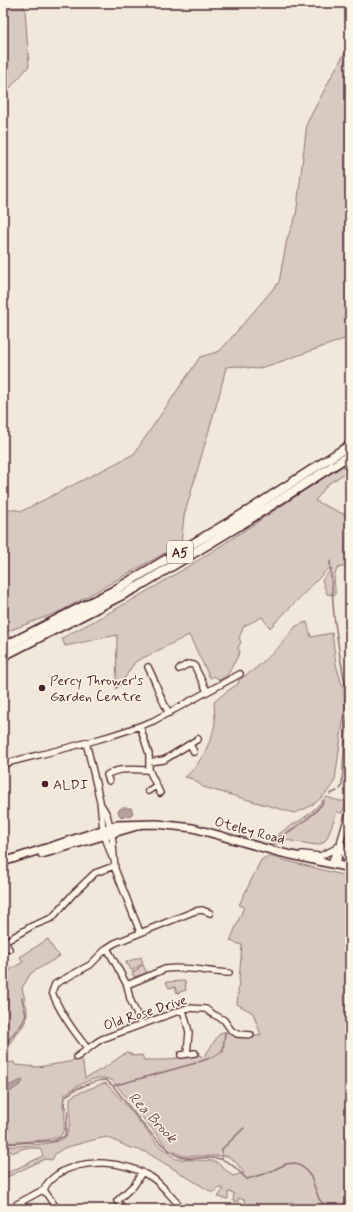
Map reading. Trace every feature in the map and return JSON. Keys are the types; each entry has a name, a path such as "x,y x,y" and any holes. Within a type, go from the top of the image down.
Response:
{"highway":[{"name":"A5","path":"3,647 113,591 248,511 350,446"},
{"name":"A5","path":"3,656 134,589 350,455"}],"main road":[{"name":"Oteley Road","path":"3,862 107,832 142,824 159,824 193,828 278,852 350,868"},
{"name":"Oteley Road","path":"3,865 107,832"}],"street":[{"path":"179,669 188,664 194,665 207,691"},
{"path":"148,667 162,702 169,713"},
{"path":"3,764 140,726 169,713 240,674"},
{"path":"140,726 148,748 149,770 160,793"},
{"path":"149,762 164,760 198,739"},
{"path":"86,742 100,802 107,815 107,832 114,864 140,932"},
{"path":"190,744 194,752"},
{"path":"106,777 111,773 124,770 149,770"},
{"path":"148,790 156,786"},
{"path":"334,865 350,809"},
{"path":"334,865 335,849 341,840"},
{"path":"341,840 345,856 350,863"},
{"path":"278,852 284,851 320,856 335,849"},
{"path":"9,949 4,942 32,926 52,918 73,894 95,873 114,864"},
{"path":"88,1049 65,1018 53,995 52,989 57,983 90,965 107,948 140,932 195,911 204,911 210,914"},
{"path":"202,918 204,911"},
{"path":"107,948 127,985 130,999 141,1024"},
{"path":"127,985 165,969 193,969 229,973"},
{"path":"220,980 221,973"},
{"name":"Old Rose Drive","path":"77,1057 102,1039 141,1024 191,1008 206,1009 224,1020 231,1030 237,1034 251,1035"},
{"path":"183,1010 189,1032 184,1054 195,1054"},
{"path":"220,1026 224,1020"},
{"path":"24,1209 18,1203 44,1190 46,1185 54,1177 67,1169 91,1163 119,1165 142,1172 152,1178 181,1208"},
{"path":"122,1207 117,1201 135,1184 142,1172"},
{"path":"44,1190 57,1209"}],"shaded area":[{"path":"3,3 21,3 25,9 29,66 3,96"},
{"path":"350,44 350,83 346,89 350,137 350,337 256,369 238,366 226,367 184,516 181,544 61,611 3,633 3,508 22,511 134,454 200,357 220,351 279,282 287,239 296,216 307,123"},
{"path":"350,461 350,470 328,484 315,501 350,517 350,565 338,568 336,572 334,578 335,595 327,594 322,580 332,569 328,569 270,628 262,617 244,626 239,638 241,642 238,648 240,652 227,676 219,680 214,676 210,678 189,635 135,662 116,689 117,635 65,646 62,638 110,613 180,572"},
{"path":"307,622 311,637 332,633 336,664 344,692 345,707 335,780 332,786 318,801 294,813 203,787 193,779 185,777 195,766 209,744 215,721 214,702 238,684 239,680 255,669 279,647 296,626"},
{"path":"326,797 340,801 347,801 342,813 337,812 327,838 323,843 317,845 285,840 277,844 270,843 282,832 308,815"},
{"path":"121,808 131,808 133,813 131,815 121,817 118,811"},
{"path":"268,856 350,877 350,1209 299,1209 300,1205 294,1204 292,1207 293,1202 288,1203 287,1209 261,1209 261,1207 255,1206 254,1208 244,1205 245,1200 238,1198 238,1202 233,1201 234,1193 228,1192 228,1199 218,1197 224,1189 219,1188 213,1193 146,1152 128,1147 107,1137 64,1148 55,1154 52,1160 45,1159 3,1179 3,1175 43,1156 40,1148 24,1148 12,1153 11,1151 7,1150 3,1152 3,1147 45,1144 61,1140 66,1137 70,1123 70,1098 76,1094 104,1083 107,1084 131,1111 158,1145 176,1159 215,1161 233,1176 244,1173 235,1161 227,1156 183,1156 169,1150 113,1081 104,1078 88,1081 77,1086 64,1095 64,1129 59,1137 45,1140 4,1143 3,980 11,969 23,962 20,957 48,939 54,950 60,956 31,973 22,988 26,1002 27,1016 24,1025 12,1040 8,1052 8,1063 14,1062 15,1065 38,1067 69,1062 82,1057 85,1078 104,1068 127,1052 134,1056 142,1055 144,1060 167,1060 199,1055 204,1057 220,1033 227,1032 238,1037 261,1035 253,1013 237,1004 242,945 230,941 244,907 239,905 261,860"},
{"path":"141,957 143,964 137,967 138,970 138,967 143,965 147,973 134,977 132,972 136,971 135,969 131,970 126,962"},
{"path":"185,981 186,990 177,993 175,987 169,988 166,982"},
{"path":"22,1080 23,1081 21,1084 3,1097 3,1088"}],"waterway":[{"path":"330,561 334,616 349,705 342,786 340,789"},
{"path":"330,794 337,791"},
{"path":"272,842 307,819 324,801"},
{"path":"3,1050 25,1018 26,1015 22,998"},
{"path":"199,1062 215,1056 223,1051 225,1032"},
{"path":"113,1086 196,1063"},
{"name":"Rea Brook","path":"3,1144 53,1141 65,1136 68,1112 64,1105 65,1097 84,1086 101,1080 106,1080 113,1086 152,1135 161,1144 178,1156 183,1158 218,1158 227,1161 247,1179 267,1173 286,1164 295,1163 304,1168 311,1177 319,1199 328,1209"},
{"path":"222,1159 222,1149 244,1128"},
{"name":"Rea Brook","path":"340,1209 350,1198"}],"place":[{"name":"Percy Thrower's Garden Centre","path":"42,688"},
{"name":"ALDI","path":"45,784"}]}
